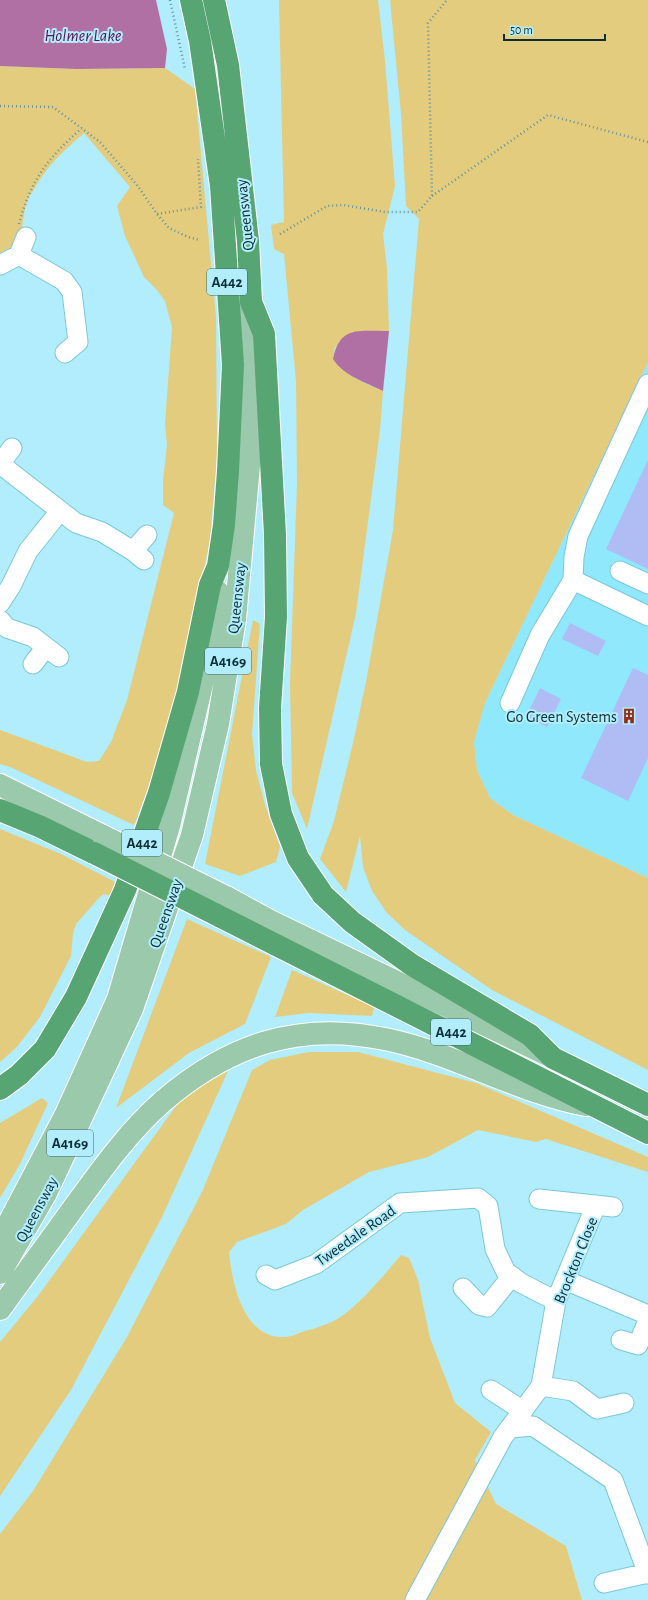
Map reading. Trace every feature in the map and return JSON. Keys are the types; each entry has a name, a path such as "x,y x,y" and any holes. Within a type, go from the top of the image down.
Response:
{"highway":[{"name":"Queensway","path":"191,0 200,41 221,186 233,365 227,486 218,566"},
{"name":"Queensway","path":"214,0 228,65 248,240 251,302"},
{"name":"A442","path":"251,302 264,334 275,535 276,617 270,708 271,764 281,814 298,858 323,894 352,922 412,965 530,1035 553,1058 648,1105"},
{"name":"A442","path":"0,1089 19,1075 46,1048 76,997 125,890 159,793 188,692 210,585 218,566"},
{"name":"A442","path":"0,810 41,827 99,845 222,906 310,951 597,1107 648,1133"}],"main road":[{"name":"Queensway","path":"0,1273 46,1193 132,1009 192,835 218,724 235,619 250,454 251,302"},
{"name":"Queensway","path":"0,1240 66,1114 118,999 169,826 205,673 219,586 218,566"},
{"path":"0,785 99,845"},
{"path":"310,951 553,1058"},
{"path":"0,1309 125,1141 161,1103 195,1076 224,1059 253,1046 281,1038 327,1032 385,1039 450,1059 557,1100 597,1107"}],"street":[{"path":"19,255 23,231"},
{"path":"0,265 19,255"},
{"path":"19,255 64,281 72,292 79,349"},
{"path":"510,703 540,635 573,580 574,557 578,536 648,384"},
{"path":"12,448 0,464 76,523 102,532 138,555 147,535"},
{"path":"0,603 11,586 28,551 60,511"},
{"path":"620,571 648,584"},
{"path":"573,580 648,616"},
{"path":"0,620 8,628 33,637 53,652 33,664"},
{"name":"Tweedale Road","path":"266,1275 275,1280 316,1264 400,1204 478,1198 488,1206 494,1249 506,1272 521,1283 556,1301"},
{"name":"Brockton Close","path":"539,1199 605,1206 556,1301 541,1386"},
{"path":"463,1288 479,1305 487,1306 512,1276"},
{"path":"566,1280 648,1315"},
{"path":"620,1340 638,1345 648,1320"},
{"path":"415,1600 503,1437 541,1386 573,1391 596,1409 624,1403"},
{"path":"490,1390 523,1411"},
{"path":"510,1428 533,1426 613,1480 648,1574 604,1583"}],"path":[{"path":"170,0 187,76"},
{"path":"432,196 428,23 447,0"},
{"path":"0,106 53,107 100,142 136,185 156,214 169,228 188,237 200,240"},
{"path":"280,234 326,206 343,205 385,212 418,212 432,196 548,115 648,142"},
{"path":"23,231 25,200 38,176 59,149 82,128"},
{"path":"156,214 201,207 198,154"}],"shaded area":[{"path":"279,0 378,0 385,61 395,186 383,234 387,268 389,331 354,332 335,347 333,358 343,370 349,374 362,382 383,391 380,430 356,613 307,829 292,793 290,683 297,484 296,381 284,254 274,249 271,225 284,222"},
{"path":"390,0 648,0 648,362 485,703 474,742 477,770 490,798 513,815 648,878 648,1070 492,990 405,930 387,913 372,891 363,867 360,836 346,892 320,859 334,821 353,743 366,682 393,530 419,219 406,206 401,114"},
{"path":"0,66 76,69 165,68 195,89 216,317 217,456 210,540 196,608 164,746 134,825 10,767 0,764 0,730 87,762 99,761 111,742 127,700 174,513 163,505 163,480 167,445 165,424 172,327 165,301 144,277 125,236 117,206 130,187 84,133 56,160 41,178 26,205 18,239 8,249 0,253"},
{"path":"648,362 648,878 513,815 490,798 477,770 474,742 485,703"},
{"path":"253,620 260,624 252,734 256,770 265,805 280,847 276,862 240,876 205,864"},
{"path":"0,829 61,854 121,885 116,898 104,894 76,924 73,934 71,956 40,1017 17,1047 0,1062"},
{"path":"187,919 271,957 245,1024 189,1053 116,1108"},
{"path":"292,970 374,1007 372,1016 309,1013 275,1017"},
{"path":"309,1052 358,1052 476,1083 648,1157 648,1172 546,1139 536,1142 478,1130 428,1157 369,1172 303,1210 286,1224 237,1242 229,1252 233,1279 242,1307 259,1329 271,1335 285,1337 319,1327 338,1319 350,1310 365,1295 401,1255 409,1258 418,1280 430,1338 455,1403 491,1432 475,1460 496,1504 566,1546 582,1600 0,1600 0,1534 33,1491 127,1337 202,1192 252,1070 270,1060"},
{"path":"228,1071 162,1217 71,1390 0,1496 0,1342 38,1296 184,1095"},
{"path":"42,1098 48,1103 20,1164 0,1198 0,1123"}],"water":[{"name":"Holmer Lake","path":"0,0 156,0 167,49 165,68 76,69 0,66"},
{"path":"361,331 389,331 383,391 349,374 333,359 336,348 346,335"}],"building":[{"path":"648,460 648,569 606,549"},
{"path":"570,623 606,641 598,656 562,639"},
{"name":"Go Green Systems","path":"633,668 648,675 648,758 628,801 581,778"},
{"path":"540,688 561,699 547,727 526,717"}],"place":[{"name":"Go Green Systems","path":"629,716"}]}
